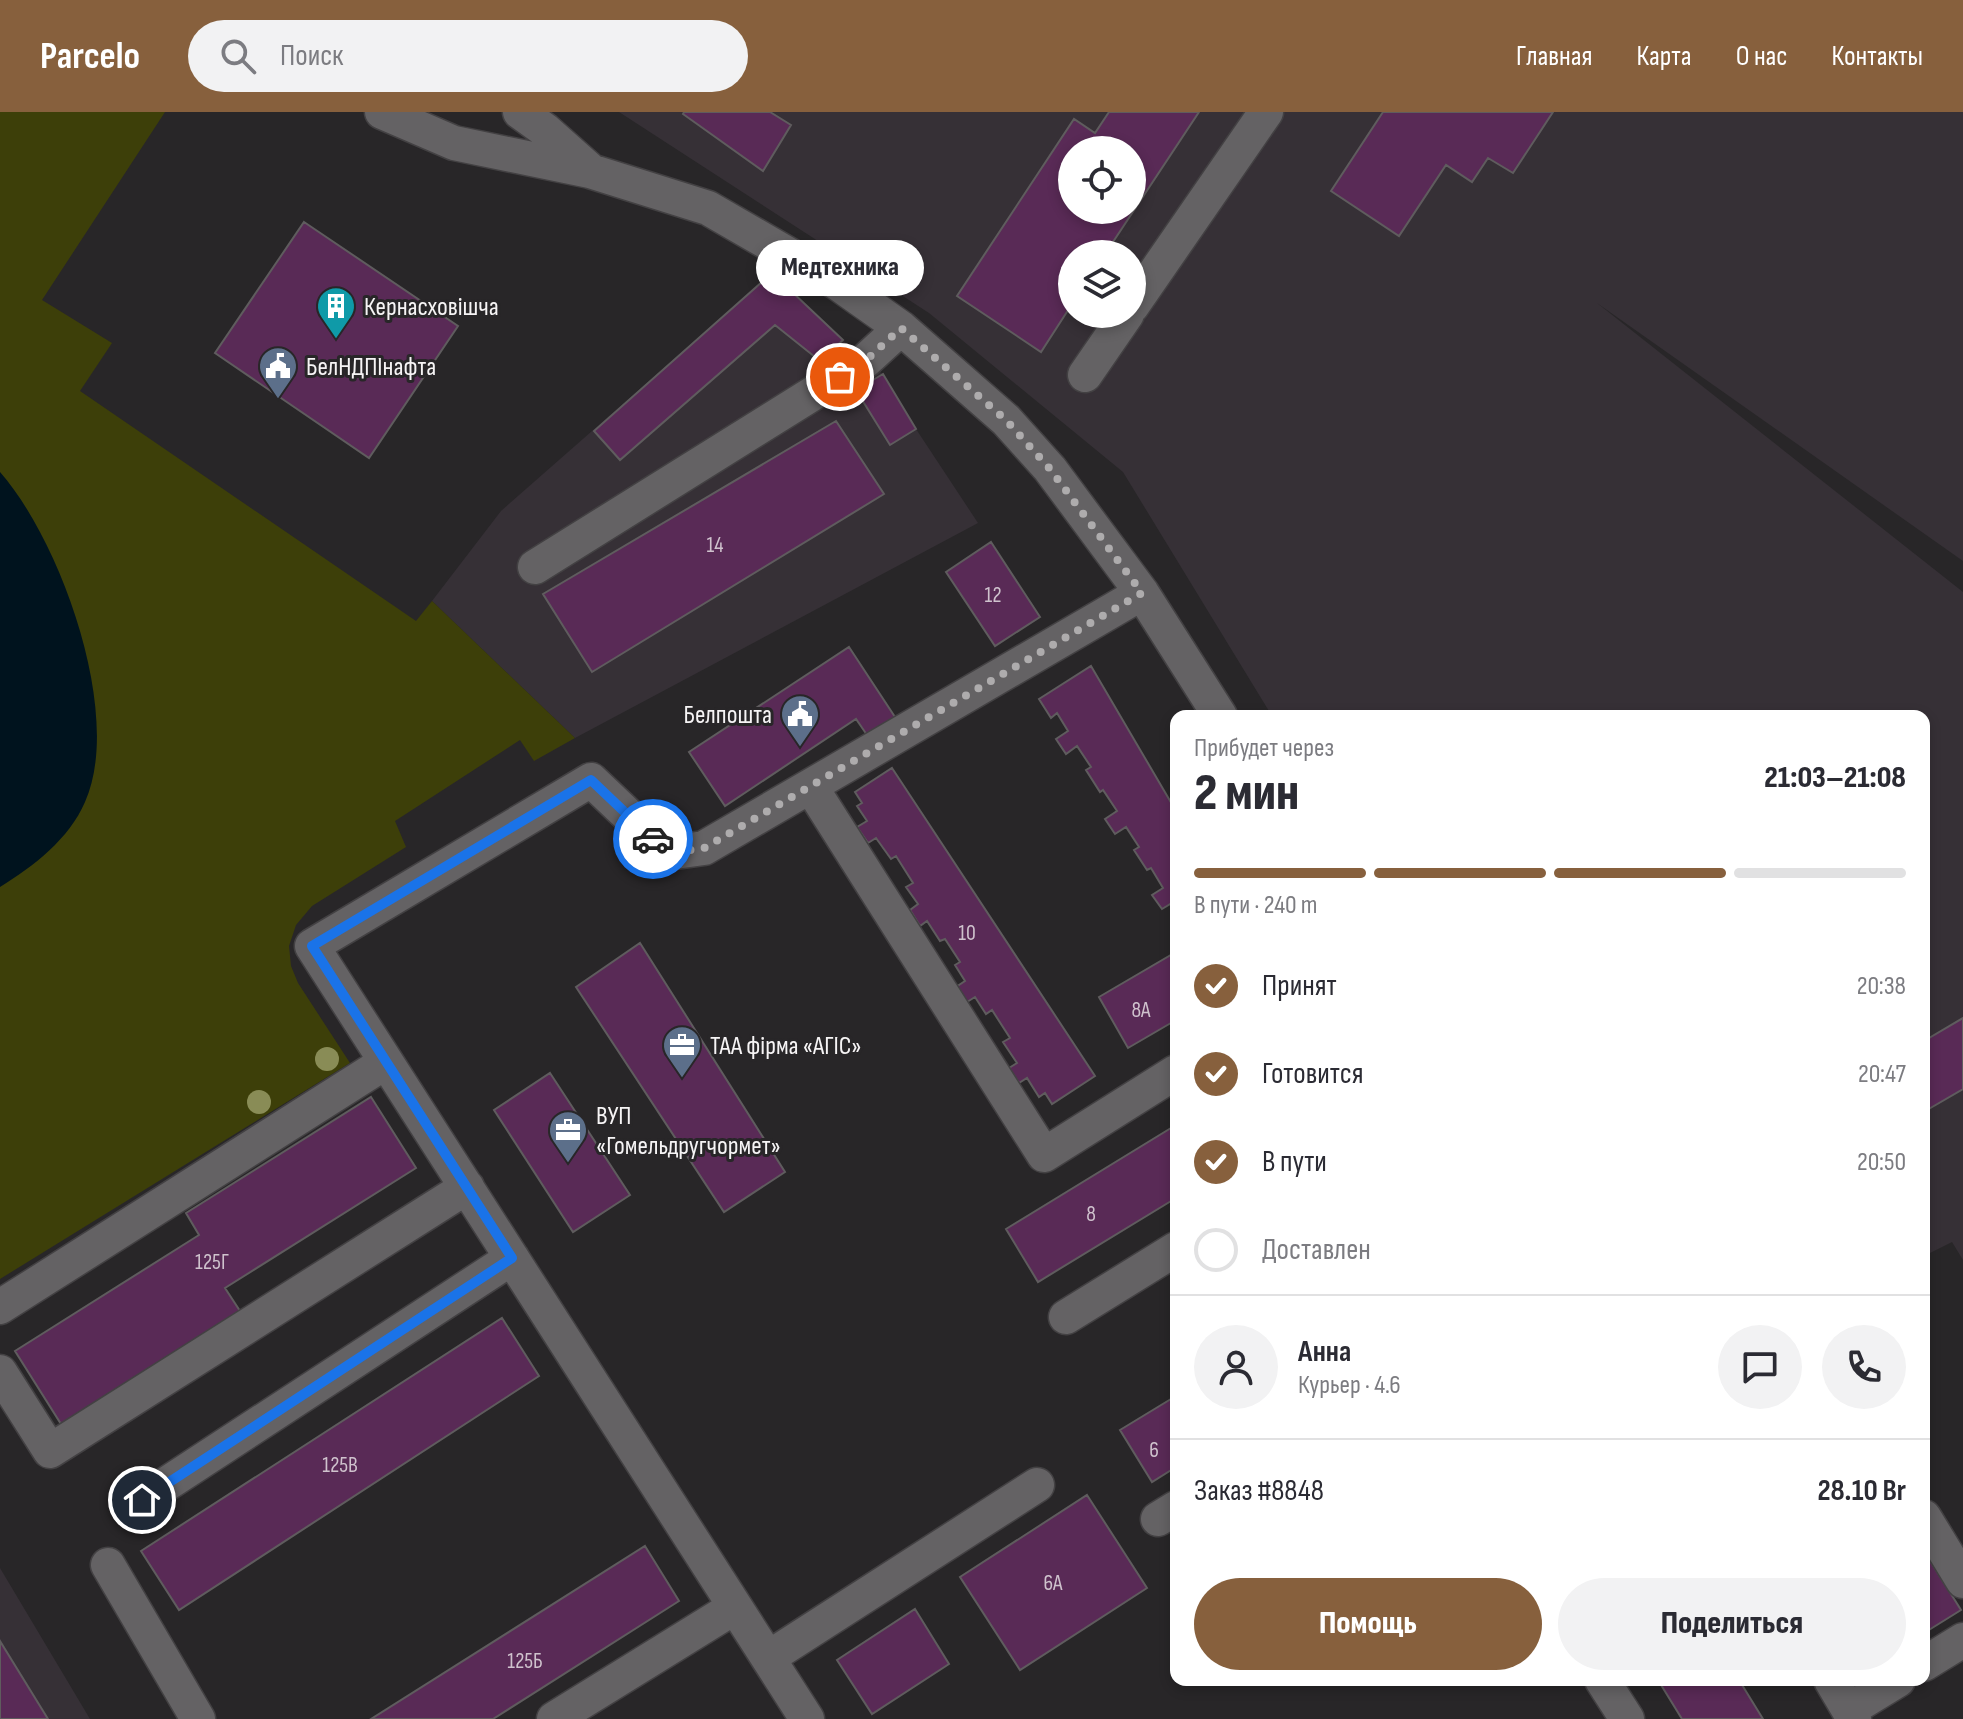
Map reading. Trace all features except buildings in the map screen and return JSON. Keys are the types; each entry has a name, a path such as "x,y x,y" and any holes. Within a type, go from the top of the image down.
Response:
{"street":[{"path":"382,112 454,143 590,171 708,208 836,282 901,328 1006,420 1050,469 1142,593 1216,710"},
{"path":"520,112 590,171"},
{"path":"1146,286 1266,112"},
{"path":"535,567 865,361 901,328"},
{"path":"1085,375 1117,328"},
{"path":"800,1717 768,1658 312,946 591,780 668,853 704,848 1142,593"},
{"path":"811,787 1044,1155 1170,1076"},
{"path":"0,1307 386,1062"},
{"path":"0,1372 50,1451 467,1187"},
{"path":"1066,1317 1170,1253"},
{"path":"142,1500 512,1258"},
{"path":"768,1658 1037,1485"},
{"path":"1930,1527 1963,1581"},
{"path":"108,1565 198,1719"},
{"path":"554,1719 735,1607"},
{"path":"1930,1660 1963,1640"},
{"path":"1606,1686 1627,1719"},
{"path":"1835,1686 1852,1715 1890,1686"}],"shaded area":[{"path":"0,112 165,112 42,300 112,343 80,391 416,621 432,601 575,738 534,761 520,740 395,821 406,847 312,906 296,925 289,946 291,966 298,983 350,1063 0,1279"},
{"path":"619,112 1963,112 1963,561 1597,303 1963,592 1963,1260 1952,1242 1930,1253 1930,710 1268,710 1123,472 929,313"},
{"path":"772,273 865,361 883,374 978,523 575,738 432,601 501,511"},
{"path":"0,1568 90,1719 0,1719"}],"water":[{"path":"0,472 44,540 64,583 80,630 97,723 95,765 85,802 78,815 60,840 0,887"}],"way so far":[{"path":"653,839 668,853 704,848 1142,593 1050,469 1006,420 901,328 865,361 840,377"}],"place":[{"name":"Кернасховішча","path":"336,340"},
{"name":"Медтехника","path":"840,377"},
{"name":"БелНДПІнафта","path":"278,400"},
{"name":"Белпошта","path":"800,748"},
{"name":"ТАА фірма «АГІС»","path":"682,1079"},
{"name":"ВУП «Гомельдругчормет»","path":"568,1164"}],"route":[{"path":"142,1500 512,1258 312,946 591,780 653,839"}]}
